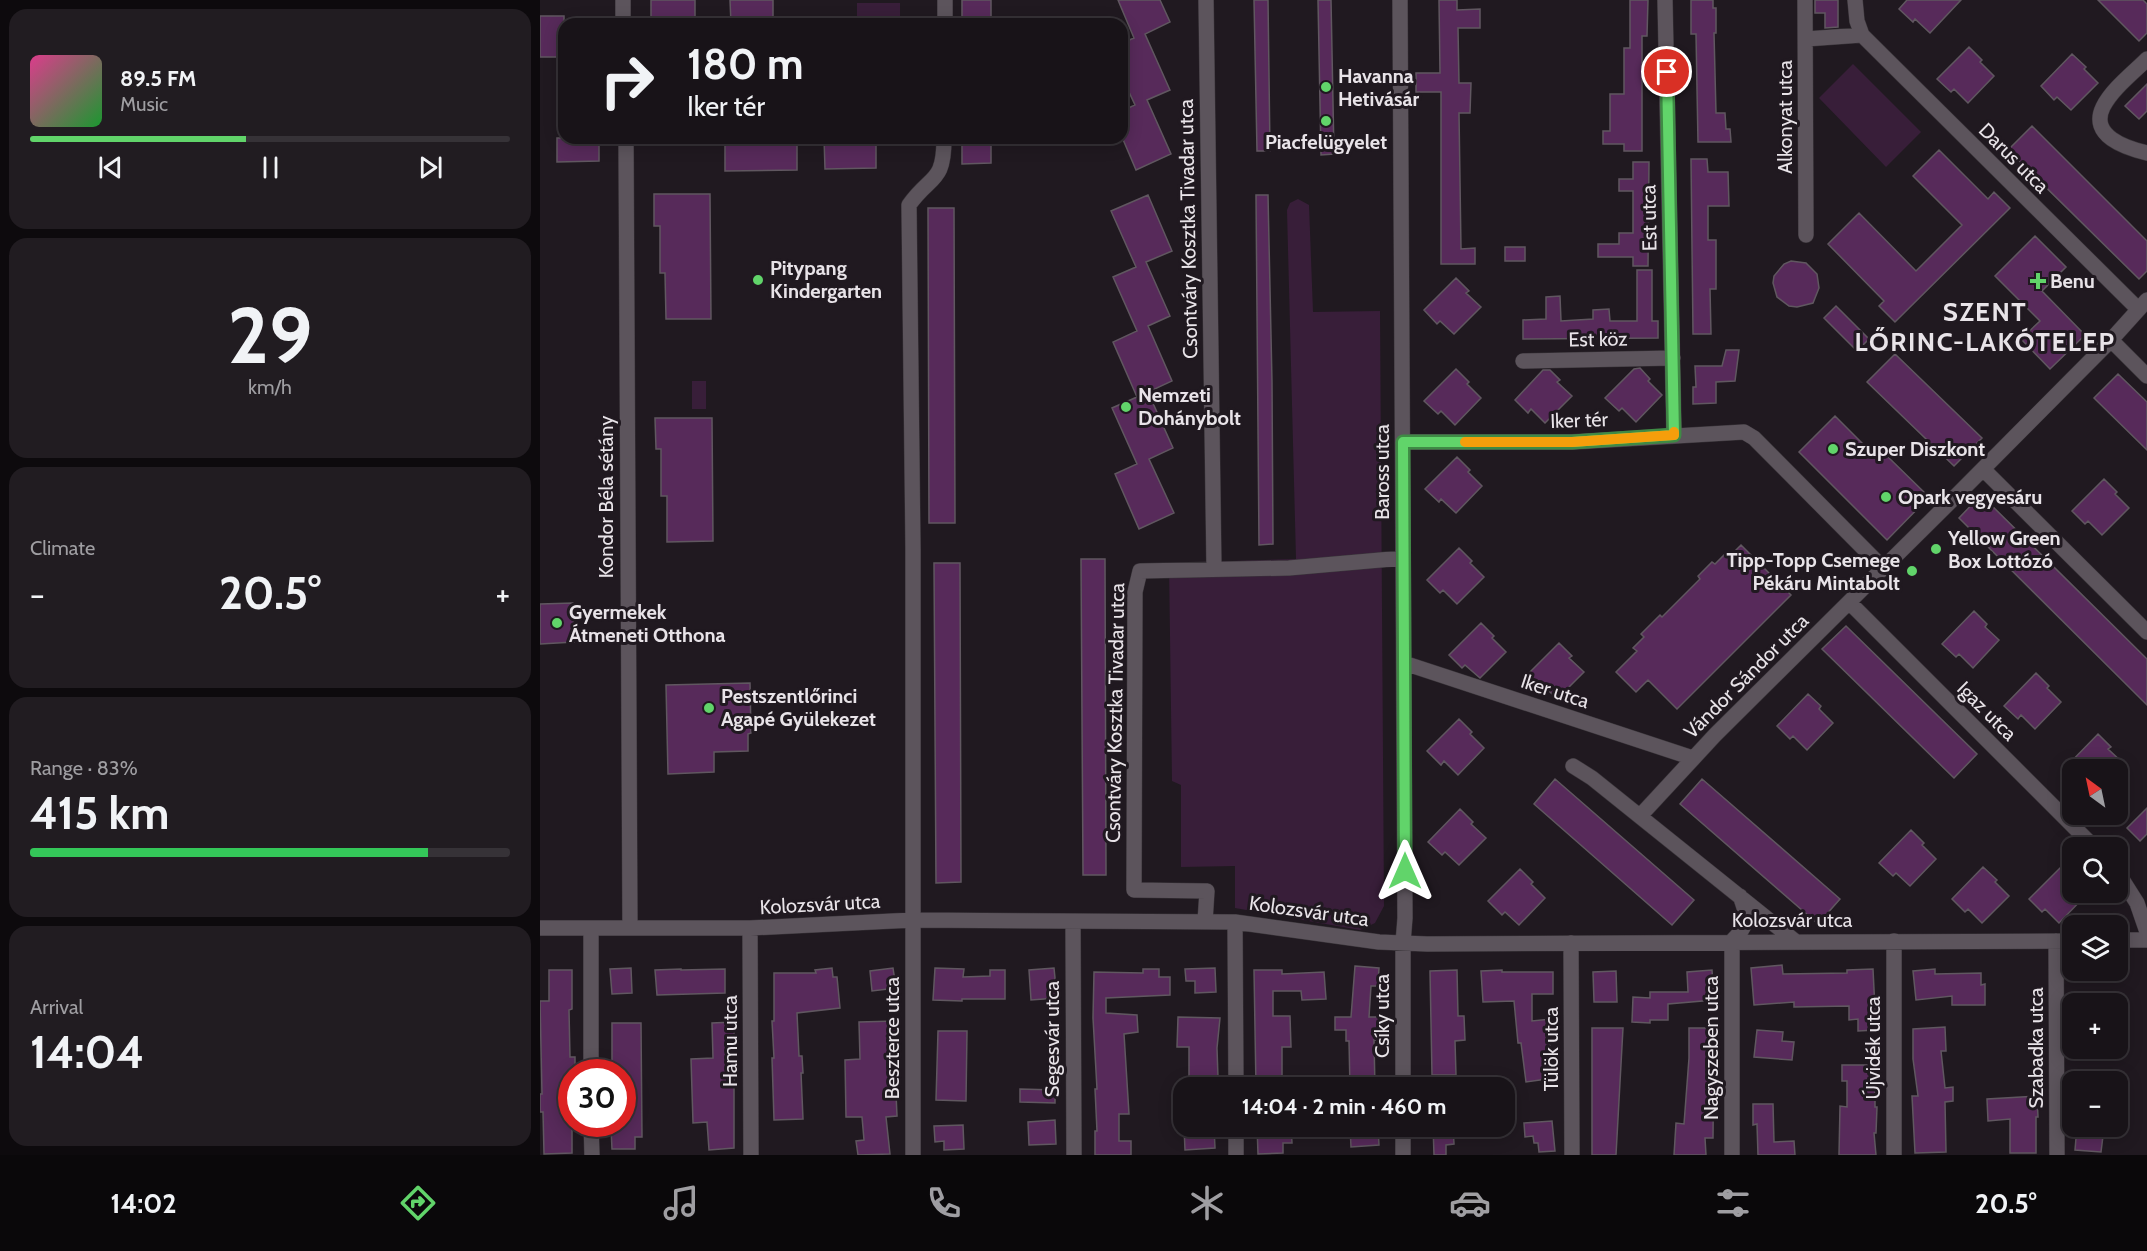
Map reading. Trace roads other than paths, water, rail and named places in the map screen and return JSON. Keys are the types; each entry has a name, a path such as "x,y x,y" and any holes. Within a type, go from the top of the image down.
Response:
{"street":[{"path":"622,0 623,18"},
{"path":"945,0 945,18"},
{"name":"Csontváry Kosztka Tivadar utca","path":"1204,922 1207,891 1134,890 1135,592 1140,571 1214,569 1206,0"},
{"name":"Baross utca","path":"1400,0 1405,918 1403,944"},
{"name":"Est utca","path":"1665,0 1674,435"},
{"name":"Alkonyat utca","path":"1805,0 1806,235"},
{"path":"1806,39 1862,35 1857,21 1856,0"},
{"name":"Darus utca","path":"1862,35 2142,305"},
{"path":"2147,59 2109,98 2102,109 2100,121 2103,130 2119,145 2147,153"},
{"name":"Kondor Béla sétány","path":"626,144 630,928"},
{"path":"913,920 913,549 909,205 916,195 939,175 944,160 944,144"},
{"name":"Vándor Sándor utca","path":"1640,816 1693,758 2111,340 2142,305"},
{"path":"2111,340 2147,376"},
{"name":"Est köz","path":"1523,361 1673,358"},
{"name":"Iker tér","path":"1403,442 1572,442 1744,432 1754,438 1884,569"},
{"path":"1983,469 2147,632"},
{"path":"1214,569 1289,568 1403,558"},
{"name":"Igaz utca","path":"1850,603 2084,837"},
{"name":"Iker utca","path":"1404,663 1693,758"},
{"path":"1573,766 1592,778 1795,941"},
{"path":"2128,889 2137,903 2147,932"},
{"path":"1732,941 1747,920 1740,896"},
{"name":"Kolozsvár utca","path":"540,928 750,928 913,920 1235,922 1403,944 2062,941"},
{"name":"Beszterce utca","path":"913,920 913,1155"},
{"name":"Segesvár utca","path":"1073,922 1074,1155"},
{"path":"1235,922 1236,1077"},
{"path":"591,928 591,1059"},
{"name":"Hamu utca","path":"750,928 751,1155"},
{"path":"2128,940 2147,940"},
{"name":"Nagyszeben utca","path":"1732,941 1732,1155"},
{"name":"Újvidék utca","path":"1893,941 1894,1155"},
{"name":"Szabadka utca","path":"2056,941 2057,1155"},
{"name":"Tülök utca","path":"1571,943 1572,1155"},
{"name":"Csíky utca","path":"1403,944 1403,1077"},
{"path":"591,1137 592,1155"},
{"path":"1236,1137 1236,1155"},
{"path":"1403,1137 1403,1155"}],"place":[{"name":"Havanna Hetivásár","path":"1326,87"},
{"name":"Piacfelügyelet","path":"1326,121"},
{"name":"Pitypang Kindergarten","path":"758,280"},
{"name":"Benu","path":"2038,281"},
{"name":"Nemzeti Dohánybolt","path":"1126,407"},
{"name":"Szuper Diszkont","path":"1833,449"},
{"name":"Opark vegyesáru","path":"1886,497"},
{"name":"Yellow Green Box Lottózó","path":"1936,549"},
{"name":"Tipp-Topp Csemege Pékáru Mintabolt","path":"1912,571"},
{"name":"Gyermekek Átmeneti Otthona","path":"557,623"},
{"name":"Pestszentlőrinci Agapé Gyülekezet","path":"709,708"}],"district":[{"name":"SZENT LŐRINC-LAKÓTELEP","path":"1985,327"}]}
